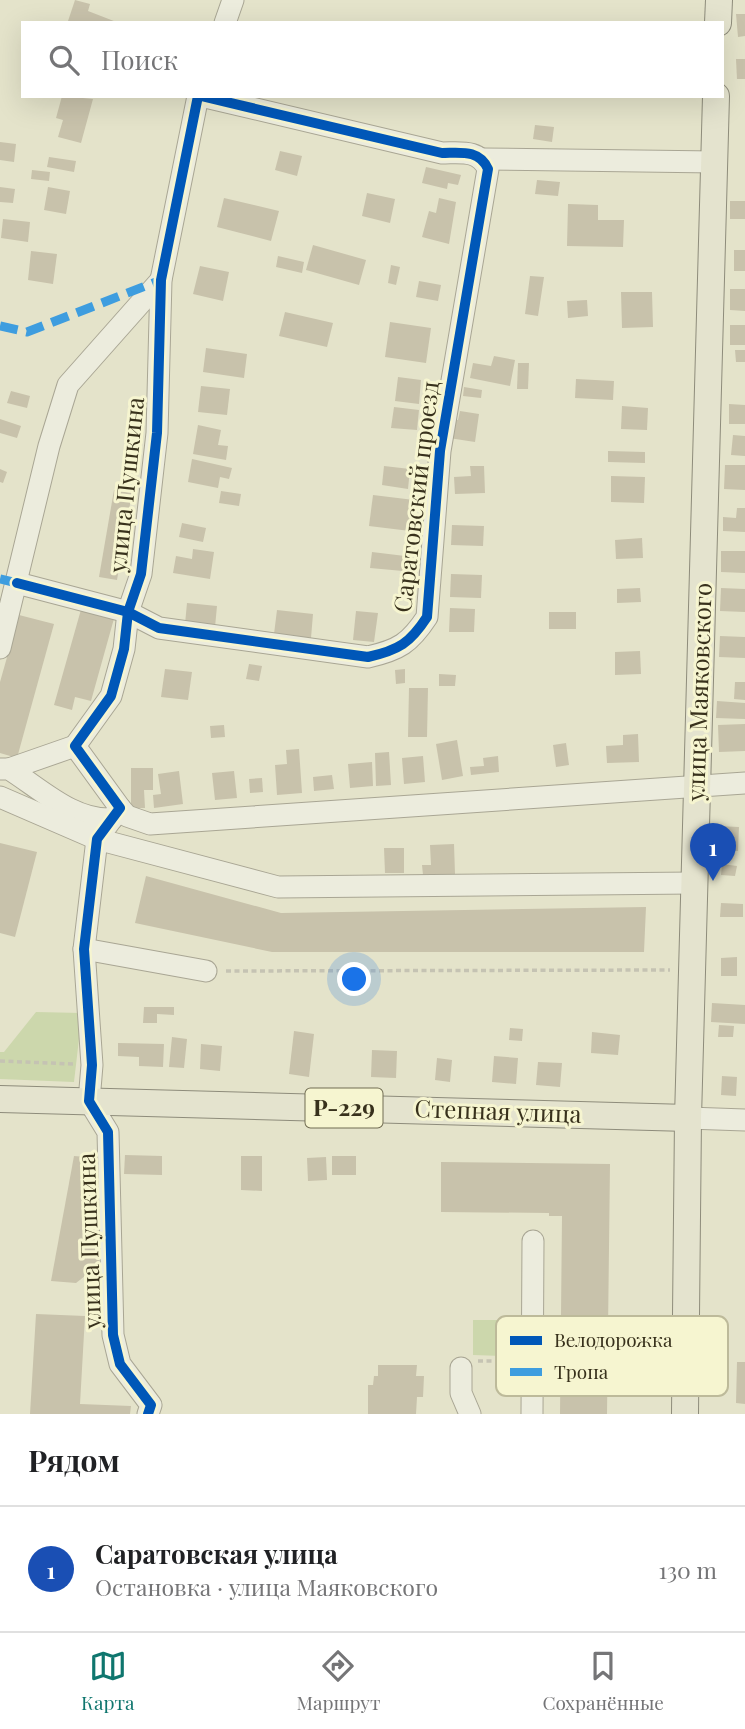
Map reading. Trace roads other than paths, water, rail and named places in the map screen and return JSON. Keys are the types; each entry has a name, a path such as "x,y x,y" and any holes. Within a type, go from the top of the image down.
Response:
{"main road":[{"path":"719,0 719,21"},
{"name":"улица Маяковского","path":"686,1316 688,1118 716,98"},
{"name":"Степная улица","path":"0,1099 688,1118"},
{"name":"улица Маяковского","path":"685,1396 685,1414"}],"street":[{"path":"226,21 233,0"},
{"name":"улица Пушкина","path":"75,746 111,696 124,649 128,612 141,574 157,433 161,280 200,98"},
{"path":"208,98 442,153 475,154 483,159 715,162"},
{"name":"Саратовский проезд","path":"17,583 128,612 159,628 368,657 387,653 413,640 427,617 440,451 488,169 483,159"},
{"path":"0,648 49,446 68,385 161,280"},
{"path":"5,769 75,746 116,814"},
{"path":"5,769 63,805 94,820 116,814 150,824 745,783"},
{"path":"0,797 97,839 278,887 694,883"},
{"path":"89,1101 92,1065 84,949 97,839 116,814"},
{"path":"84,949 206,971"},
{"name":"улица Пушкина","path":"89,1101 108,1132 113,1335 120,1364 151,1405 148,1414"},
{"name":"Степная улица","path":"688,1118 745,1120"},
{"path":"532,1316 533,1241"},
{"path":"461,1368 461,1393 470,1414"},
{"path":"532,1396 532,1414"}],"place":[{"name":"Саратовская улица","path":"713,881"}]}
